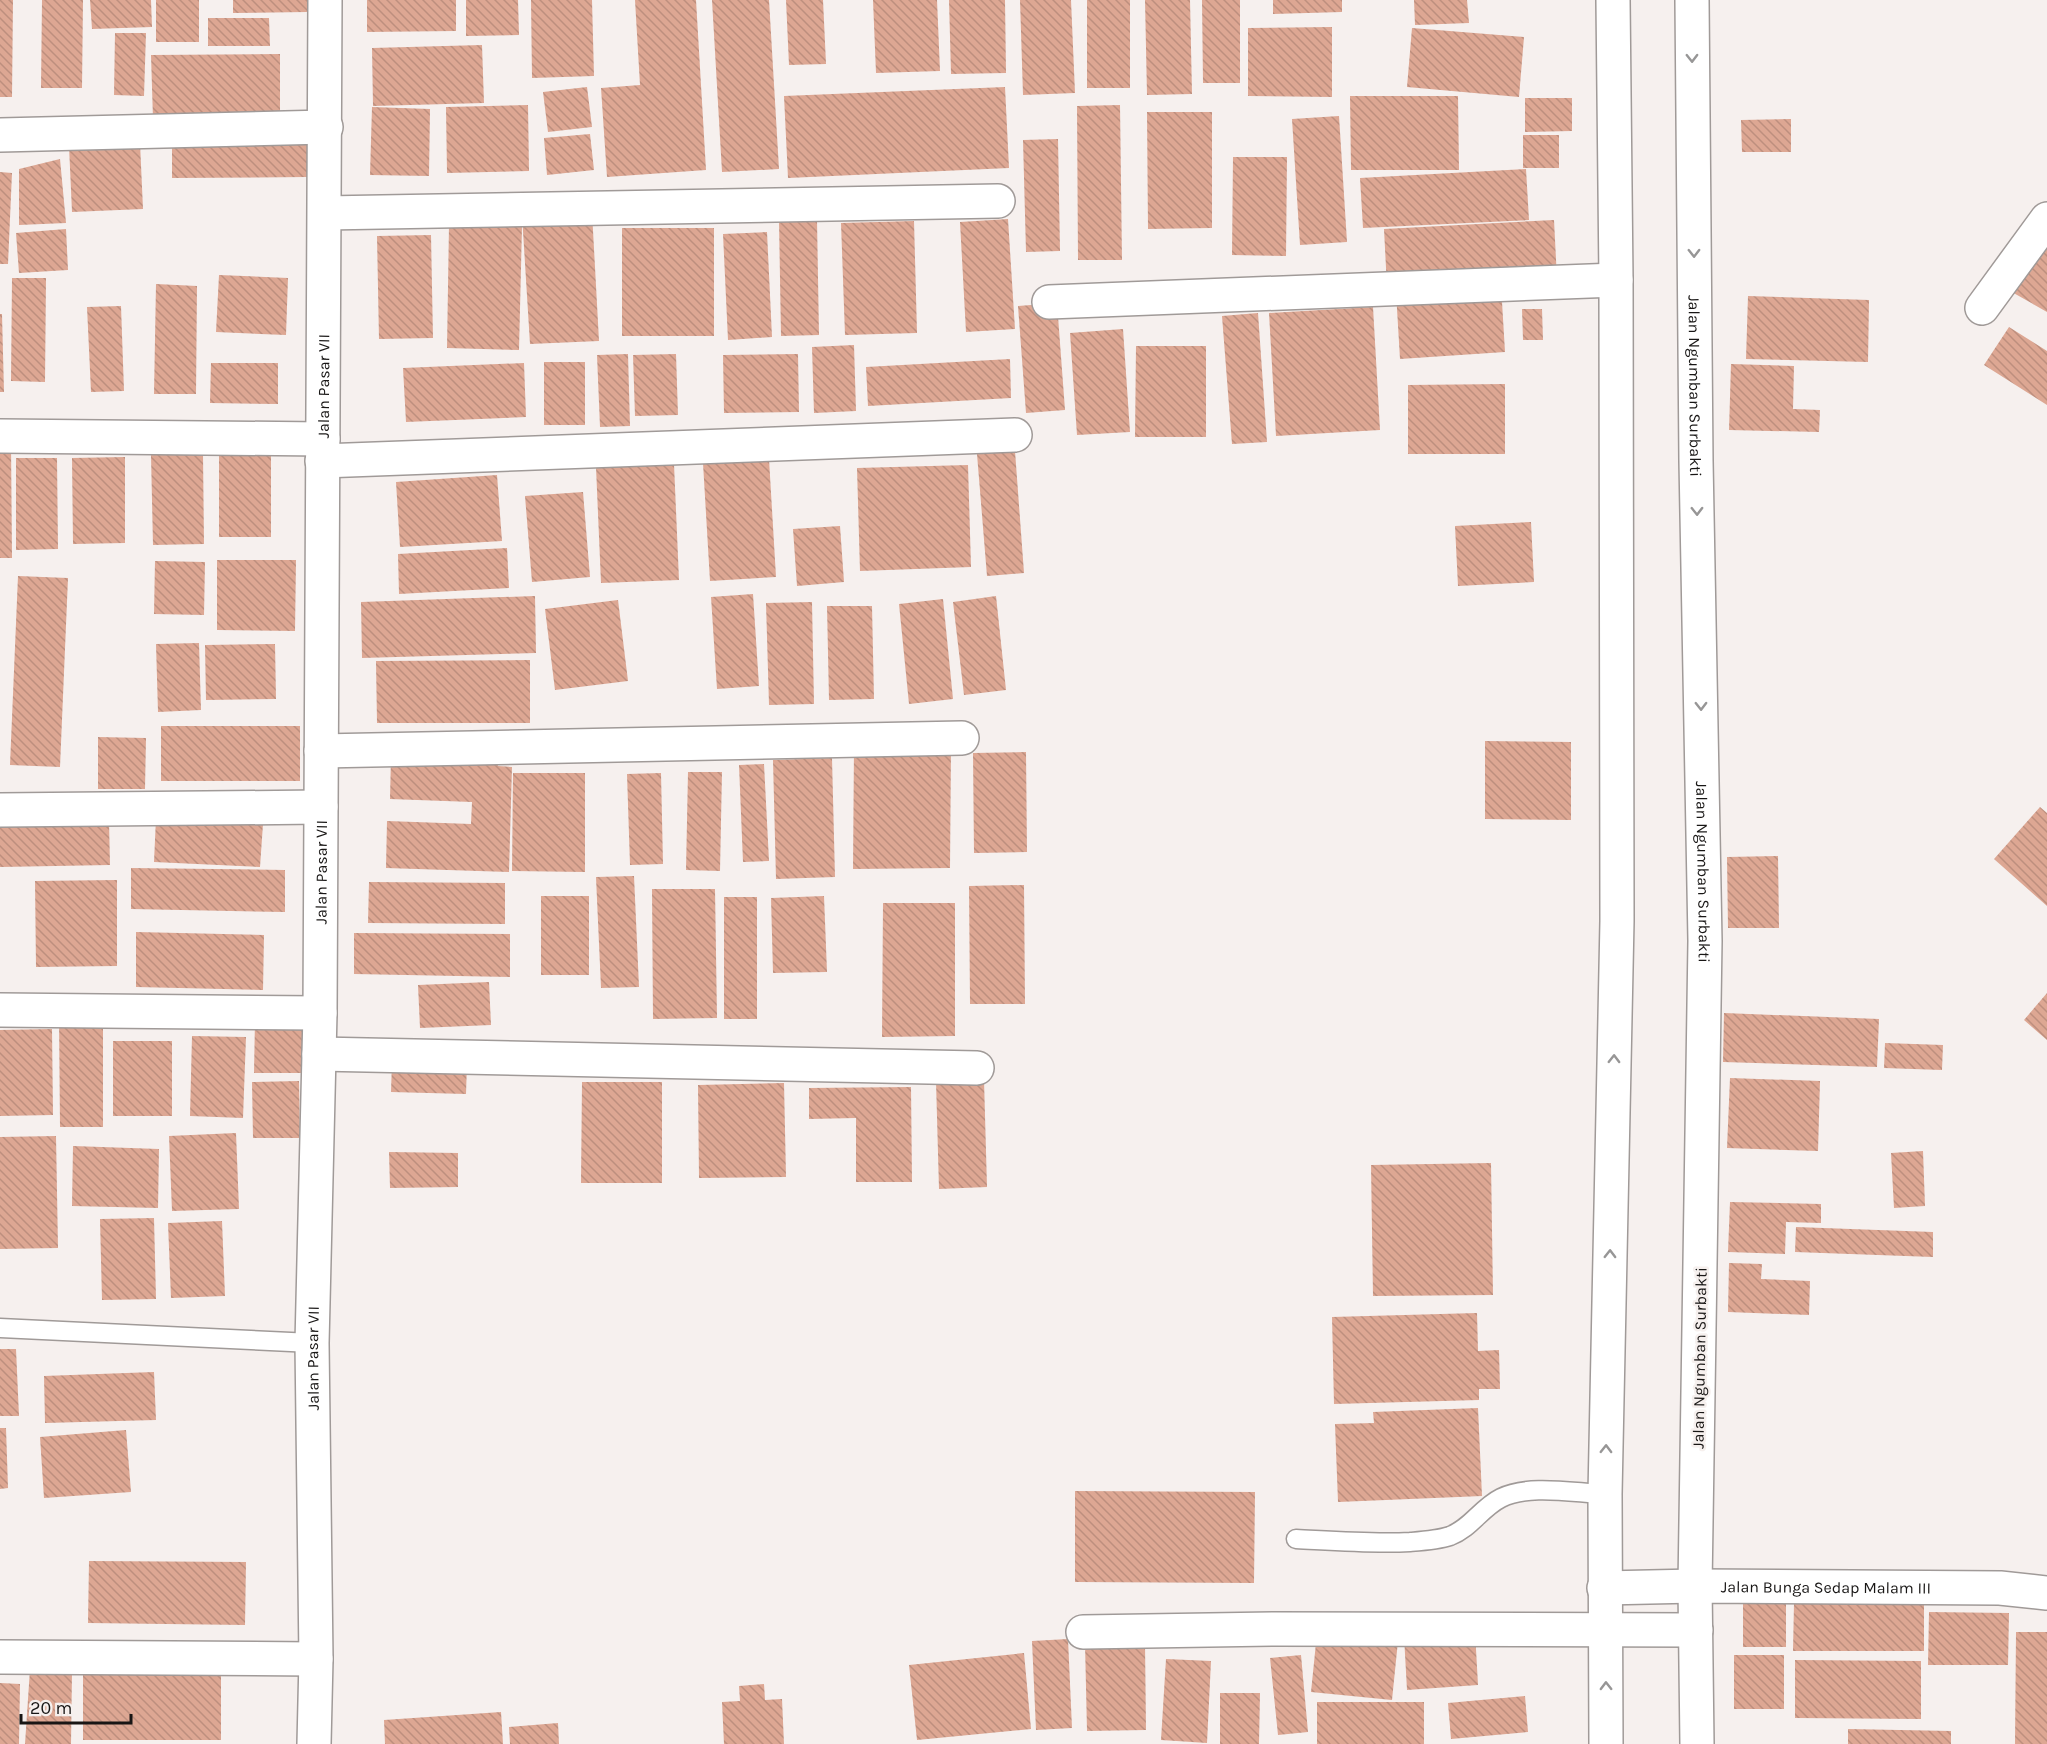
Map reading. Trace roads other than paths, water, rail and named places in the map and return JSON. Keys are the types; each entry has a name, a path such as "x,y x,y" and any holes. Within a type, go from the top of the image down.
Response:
{"main road":[{"name":"Jalan Pasar VII","path":"314,1744 316,1659 312,1343 320,1054 325,0"},
{"path":"1606,1744 1605,1494 1617,921 1613,0"},
{"name":"Jalan Ngumban Surbakti","path":"1692,0 1696,473 1705,941 1695,1587 1697,1744"},
{"path":"0,135 326,127"},
{"path":"325,213 998,201"},
{"path":"1982,308 2047,219"},
{"path":"1049,302 1616,280"},
{"path":"0,436 323,450 1015,435"},
{"path":"321,751 962,738"},
{"path":"0,810 321,807"},
{"path":"0,1010 320,1013"},
{"path":"320,1054 977,1068"},
{"name":"Jalan Bunga Sedap Malam III","path":"1604,1588 2000,1588 2047,1593"},
{"path":"1083,1632 1275,1629 1696,1630"},
{"path":"0,1657 316,1659"}],"lane":[{"path":"0,1328 312,1343"},
{"path":"1296,1539 1381,1544 1428,1540 1450,1536 1471,1525 1481,1512 1502,1497 1534,1490 1605,1494"}]}
